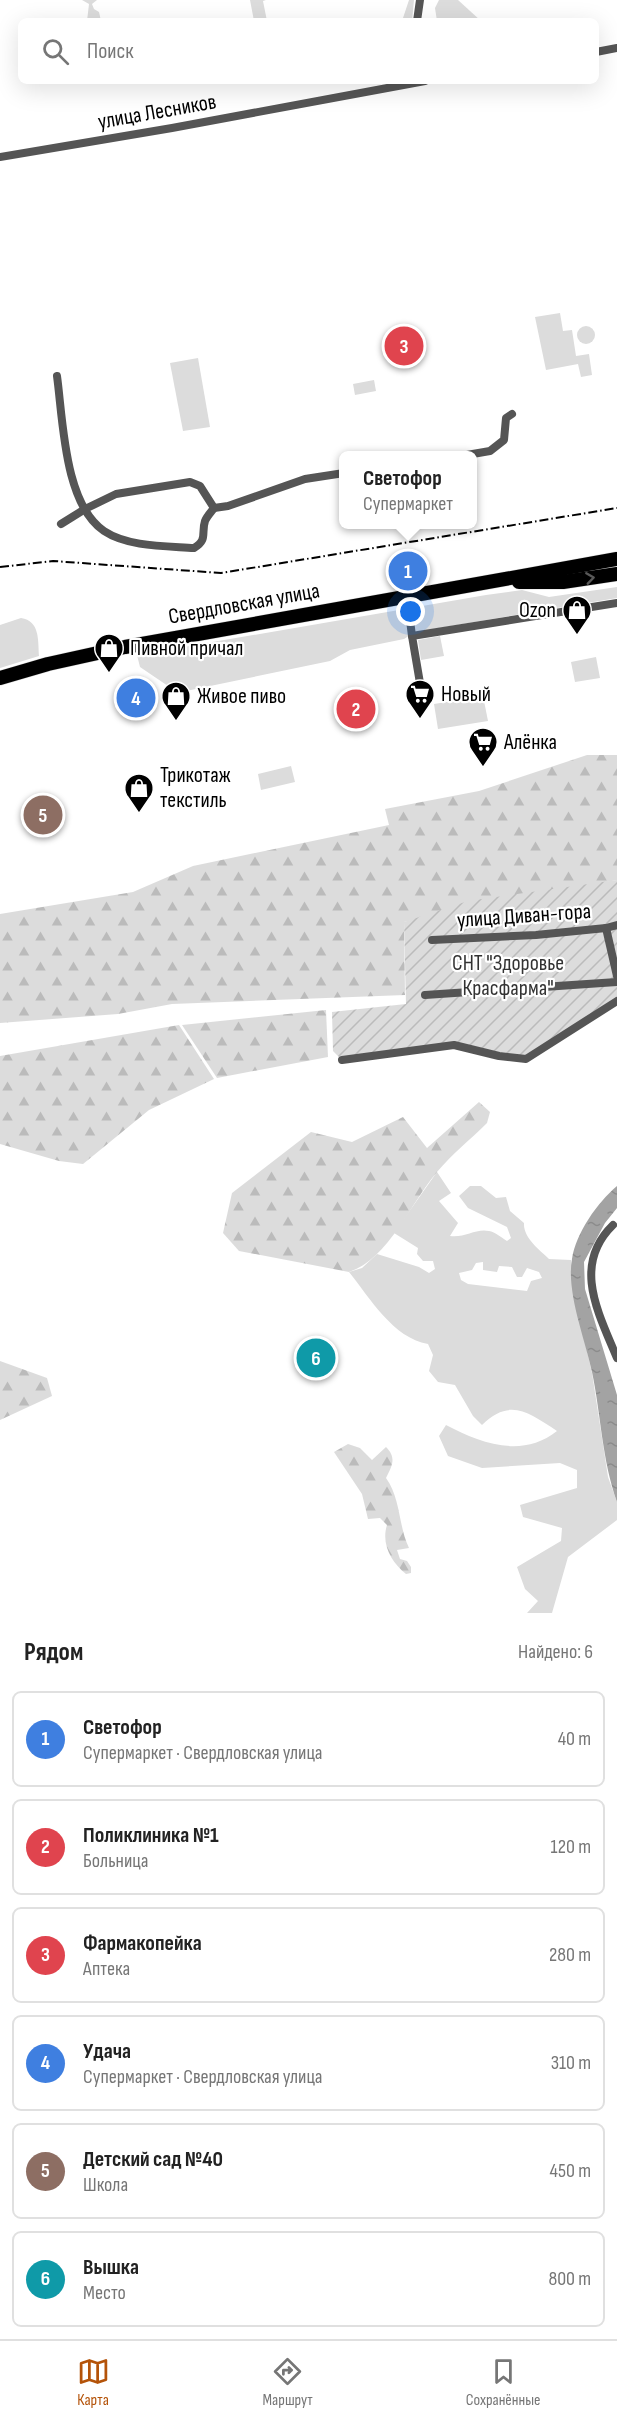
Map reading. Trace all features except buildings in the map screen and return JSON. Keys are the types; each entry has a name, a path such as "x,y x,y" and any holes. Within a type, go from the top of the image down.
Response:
{"highway":[{"name":"Свердловская улица","path":"0,678 48,663 125,647 617,559"},
{"name":"Свердловская улица","path":"498,582 562,582 617,574"}],"street":[{"path":"417,18 420,0"},
{"path":"599,51 617,48"},
{"name":"улица Лесников","path":"0,156 172,128 409,84"},
{"path":"57,376 68,461 85,509 104,531 123,538 149,544 194,548 205,537 205,521 214,508 228,506 305,479 339,474"},
{"path":"477,453 490,451 504,440 506,418 512,414"},
{"path":"61,524 116,494 190,482 200,486 214,508"},
{"path":"407,597 421,689"},
{"path":"413,639 617,603"},
{"name":"улица Диван-гора","path":"432,940 606,928 617,925"},
{"path":"606,928 617,976"},
{"path":"425,995 617,982"},
{"path":"342,1060 454,1046 499,1056 526,1059 617,1001"},
{"path":"613,1225 602,1236 594,1251 590,1286 617,1358"}],"green space":[{"path":"82,0 97,0 92,4 99,12 100,18 87,18 89,4"},
{"path":"250,0 266,0 263,1 266,18 253,18"},
{"path":"409,0 414,0 412,18 403,18"},
{"path":"439,0 458,0 478,18 437,18 435,8"},
{"path":"560,313 563,331 572,330 576,356 589,354 592,375 581,377 578,364 546,370 535,317"},
{"path":"582,326 590,326 595,331 593,342 582,344 577,339 577,331"},
{"path":"198,358 210,427 183,431 170,363"},
{"path":"374,380 376,391 355,395 353,384"},
{"path":"617,587 617,598 415,632 404,639 350,650 330,661 186,691 168,686 140,667 137,655 486,595 522,590 549,597"},
{"path":"21,618 35,627 39,656 0,668 0,625"},
{"path":"440,636 444,656 421,660 418,640"},
{"path":"596,657 600,678 575,682 571,662"},
{"path":"483,696 488,721 438,729 434,704"},
{"path":"587,755 617,755 617,880 404,922 405,995 172,1004 118,1014 0,1023 0,914 133,892 193,866 389,825 385,809 479,791"},
{"path":"291,766 295,782 261,790 258,774"},
{"name":"СНТ \"Здоровье Красфарма\"","path":"617,880 617,1001 526,1059 454,1045 342,1060 333,1051 332,1012 406,1004 404,922 468,901"},
{"path":"326,1010 328,1057 217,1078 182,1025"},
{"path":"179,1025 214,1079 149,1110 83,1164 59,1161 0,1144 0,1056"},
{"path":"479,1102 490,1112 487,1123 437,1172 388,1243 363,1265 349,1272 239,1251 223,1233 232,1193 311,1132 352,1142 403,1117 427,1148"},
{"path":"437,1172 451,1193 439,1201 458,1223 450,1236 461,1236 484,1230 507,1241 511,1238 507,1227 468,1208 459,1196 470,1186 481,1186 496,1198 506,1197 510,1211 524,1223 529,1239 549,1259 571,1260 574,1294 592,1373 608,1477 617,1502 617,1520 568,1557 552,1613 527,1613 538,1601 525,1589 517,1567 561,1541 562,1528 523,1517 520,1505 577,1488 577,1470 560,1463 482,1468 448,1456 439,1436 446,1425 487,1442 515,1446 544,1440 557,1431 528,1414 511,1410 492,1416 482,1425 473,1416 455,1385 438,1382 429,1371 433,1355 428,1344 404,1334 383,1316 349,1272 362,1268 377,1254 419,1267 429,1273 435,1269 433,1261 423,1261 417,1254 418,1248 394,1233","holes":["483,1262 483,1270 497,1272 499,1266 512,1267 517,1277 522,1277 527,1268 539,1272 542,1278 531,1281 527,1291 468,1284 461,1280 459,1273 472,1270 476,1263"]},
{"path":"0,1361 47,1378 52,1396 0,1420"},
{"path":"348,1444 360,1448 372,1460 386,1447 391,1455 392,1466 386,1478 397,1503 409,1548 397,1550 400,1559 407,1561 411,1567 411,1573 406,1574 392,1558 386,1546 387,1525 380,1518 368,1519 362,1494 334,1452"}],"water":[{"path":"617,1186 617,1208 605,1223 584,1262 585,1289 617,1395 617,1502 605,1454 592,1372 574,1301 571,1272 574,1249 583,1229 602,1201"}],"railway":[{"path":"0,567 53,561 221,573 617,508"}],"place":[{"name":"Фармакопейка","path":"404,346"},
{"name":"Светофор","path":"408,571"},
{"name":"Ozon","path":"577,636"},
{"name":"Пивной причал","path":"109,674"},
{"name":"Удача","path":"136,698"},
{"name":"Поликлиника №1","path":"356,709"},
{"name":"Новый","path":"420,720"},
{"name":"Живое пиво","path":"176,722"},
{"name":"Алёнка","path":"483,768"},
{"name":"Трикотаж текстиль","path":"139,814"},
{"name":"Детский сад №40","path":"43,815"},
{"name":"Вышка","path":"316,1358"}]}
